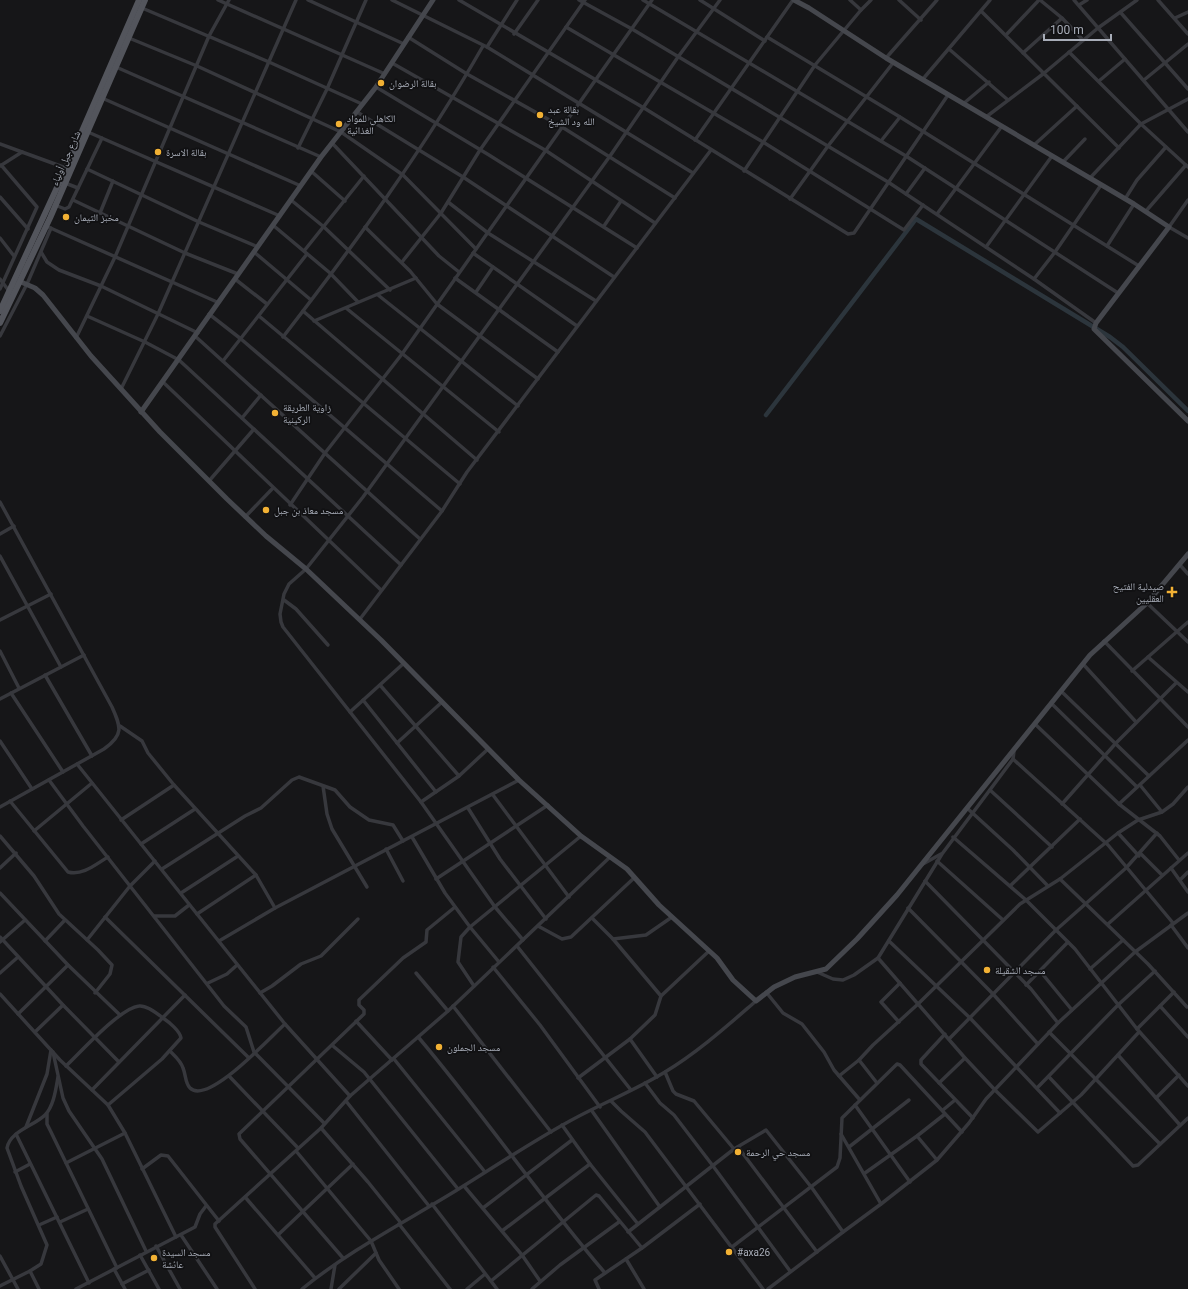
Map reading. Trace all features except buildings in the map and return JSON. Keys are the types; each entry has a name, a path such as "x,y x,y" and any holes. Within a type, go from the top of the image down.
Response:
{"main road":[{"name":"شارع جبل أولياء","path":"0,311 66,168 140,0"},
{"name":"شارع جبل أولياء","path":"0,323 24,283 49,227 55,205 145,0"}],"street":[{"path":"218,0 228,2 385,74"},
{"path":"121,389 158,314 257,93 296,0"},
{"path":"308,0 404,44"},
{"path":"298,148 327,89 366,0"},
{"path":"392,0 487,47 693,173"},
{"path":"142,412 197,334 217,302 274,226 321,157 376,87 433,0"},
{"path":"459,0 500,26 644,108 850,235 854,233 948,95"},
{"path":"487,47 517,0"},
{"path":"514,34 538,0"},
{"path":"579,0 584,1 632,29 888,182 1034,278 1096,323"},
{"path":"643,0 651,2 696,32 797,93 906,156 1118,294"},
{"path":"700,0 766,39 815,65 1139,266"},
{"path":"523,940 495,907 421,802 283,627 280,618 284,594 289,584 306,569 367,491 462,362 720,0"},
{"path":"695,140 793,0 809,8 894,63 1146,211 1188,238"},
{"path":"850,0 861,10"},
{"path":"744,171 815,65 843,30 871,0"},
{"path":"899,0 921,20"},
{"path":"886,58 937,0"},
{"path":"923,79 990,0"},
{"path":"1006,35 1040,0 1062,18 1083,40"},
{"path":"1074,0 1188,132"},
{"path":"1079,6 1087,0"},
{"path":"986,117 1043,74 1098,28 1137,0"},
{"path":"1158,0 1188,34"},
{"path":"402,262 423,238 441,213 480,150 584,1"},
{"path":"76,338 115,256 210,36 228,2"},
{"path":"290,505 325,453 402,354 488,233 525,177 651,2"},
{"path":"142,8 210,36 362,104"},
{"path":"981,11 1119,148"},
{"path":"1175,18 1188,12"},
{"path":"1120,13 1188,89"},
{"path":"1023,53 1062,18"},
{"path":"566,27 810,170 904,230 923,205"},
{"path":"129,38 197,66 341,132 403,175 476,249"},
{"path":"408,38 467,74 562,127 610,156 674,198"},
{"path":"1144,80 1188,44"},
{"path":"283,337 330,273 349,250 403,175 454,97 483,46"},
{"path":"949,49 1008,100"},
{"path":"1069,52 1141,124 1187,166 1146,211"},
{"path":"1099,81 1125,59"},
{"path":"392,63 499,122 545,150 655,223"},
{"path":"790,199 828,146 894,63"},
{"path":"116,67 321,157"},
{"path":"963,104 989,82"},
{"path":"376,87 525,177 604,226 636,248"},
{"path":"102,98 301,186"},
{"path":"1090,178 1141,124 1168,108 1188,99"},
{"path":"1034,145 1077,106"},
{"path":"356,112 463,177 506,207 614,277"},
{"path":"881,142 900,117"},
{"path":"937,214 1002,126"},
{"path":"88,132 280,216"},
{"path":"55,205 67,209 73,200 102,138"},
{"path":"1063,162 1085,139"},
{"path":"0,144 66,168"},
{"path":"332,144 439,256 459,272"},
{"path":"1125,199 1137,180 1166,147"},
{"path":"360,619 442,511 477,460 577,326 711,150"},
{"path":"0,289 1,280 37,211 36,204 1,166 22,152"},
{"path":"986,247 1052,156"},
{"path":"906,194 925,168"},
{"path":"87,169 256,250 287,280 311,300"},
{"path":"311,171 345,201"},
{"path":"223,361 287,280 324,227 364,176"},
{"path":"100,212 113,181"},
{"path":"65,183 78,188"},
{"path":"1034,278 1055,252 1100,185"},
{"path":"0,197 28,229"},
{"path":"73,200 236,277 267,304"},
{"path":"291,200 324,227 390,290"},
{"path":"1188,200 1096,323 1095,330 1188,421"},
{"path":"604,226 621,201"},
{"path":"448,202 488,233 534,260 596,301"},
{"path":"1107,246 1134,204"},
{"path":"274,226 330,273 358,302"},
{"path":"0,336 24,283 41,252 49,227 217,302"},
{"path":"366,227 402,262 437,304 538,379"},
{"path":"0,238 14,256"},
{"path":"41,252 47,262 53,267 101,286 197,334 223,361 261,396 420,539"},
{"path":"473,253 577,326"},
{"path":"476,292 493,267"},
{"path":"314,321 416,278"},
{"path":"455,278 558,352"},
{"path":"1,280 10,292"},
{"path":"24,283 42,295 76,338 142,412 245,517 306,569 360,619 519,780 581,836 627,869 672,917 710,950 733,980 756,1001"},
{"path":"378,295 518,406"},
{"path":"346,308 498,432"},
{"path":"303,311 382,380 424,413 477,460"},
{"path":"209,314 241,339 386,465 442,511"},
{"path":"87,316 145,342 179,360 401,565"},
{"path":"259,316 404,439 460,484"},
{"path":"163,382 234,452 381,590"},
{"path":"242,418 261,396"},
{"path":"209,481 254,429"},
{"path":"245,517 272,488"},
{"path":"0,502 112,707 120,726 119,734 114,742 49,780 1,805"},
{"path":"0,534 14,526"},
{"path":"302,1289 343,1258 464,1186 511,1155 562,1125 600,1107 665,1072 708,1042 766,992 779,984 799,975 826,969 857,939 921,865 1083,664 1104,641 1147,603 1188,554"},
{"path":"0,556 61,667"},
{"path":"1180,565 1188,574"},
{"path":"0,620 51,594"},
{"path":"284,600 296,609 328,645"},
{"path":"1147,603 1188,642"},
{"path":"1132,671 1188,622"},
{"path":"1104,641 1188,727"},
{"path":"0,651 19,688"},
{"path":"0,699 84,655"},
{"path":"1148,657 1188,692"},
{"path":"350,712 404,662"},
{"path":"1083,664 1136,722"},
{"path":"45,675 92,756"},
{"path":"1062,804 1116,743 1176,683"},
{"path":"380,685 459,776"},
{"path":"1060,691 1150,776"},
{"path":"11,692 63,772"},
{"path":"363,700 436,792"},
{"path":"397,742 417,726 442,702"},
{"path":"1051,703 1139,786 1162,812"},
{"path":"1184,724 1188,720"},
{"path":"1035,724 1119,804 1157,833 1180,860"},
{"path":"120,726 142,741 148,753 174,785 256,875 275,908"},
{"path":"1119,804 1188,740"},
{"path":"0,741 32,789"},
{"path":"421,802 459,776 488,749"},
{"path":"817,972 833,979 843,980 854,976 878,958 953,837 973,814 1013,759 1014,749"},
{"path":"1013,759 1105,842 1172,924 1188,948"},
{"path":"77,764 285,1024 350,1096"},
{"path":"162,869 247,814 261,808 294,779 302,777 338,792 350,806 369,820 393,825 403,841"},
{"path":"49,780 130,886 208,983 224,1006 246,1027 254,1052 324,1123"},
{"path":"219,941 275,908 386,849 493,795 519,780"},
{"path":"34,831 92,783"},
{"path":"121,820 174,785"},
{"path":"323,786 330,822 367,887"},
{"path":"840,1076 859,1060 872,1045 899,1022 1003,920 1026,900 1060,879 1105,842 1138,820 1162,812 1178,799 1188,788"},
{"path":"990,790 1052,847"},
{"path":"493,795 569,897"},
{"path":"10,801 68,872 82,872 108,857"},
{"path":"436,879 548,805"},
{"path":"468,808 490,843 546,918"},
{"path":"967,808 1048,886"},
{"path":"141,844 195,809"},
{"path":"1010,886 1080,819"},
{"path":"1118,833 1162,875"},
{"path":"949,1039 1056,930 1126,868 1157,833"},
{"path":"0,836 39,882 54,907 65,920 112,965 110,974 95,993"},
{"path":"474,986 458,960 461,937 470,927 581,836"},
{"path":"412,837 436,879 455,907 499,962"},
{"path":"953,837 1026,900 1068,942 1138,1030 1188,1086"},
{"path":"386,849 403,881"},
{"path":"1108,924 1188,853"},
{"path":"0,868 16,854"},
{"path":"921,865 942,854"},
{"path":"181,894 238,856"},
{"path":"255,1289 215,1227 215,1224 321,1128 350,1096 419,1038 610,857"},
{"path":"87,940 130,886 156,861"},
{"path":"937,861 1003,920"},
{"path":"1171,868 1188,892"},
{"path":"1180,880 1188,872"},
{"path":"197,914 256,875"},
{"path":"538,926 556,937 567,939 576,933 634,878"},
{"path":"1060,879 1155,971 1187,1007"},
{"path":"926,881 1014,972 1058,1022"},
{"path":"0,893 68,966 120,1015"},
{"path":"154,916 175,916 189,904"},
{"path":"343,1258 302,1213 239,1136 240,1131 333,1046 336,1040 365,1011 360,1005 359,1000 403,958 426,942 428,930 455,907"},
{"path":"908,908 993,994 1038,1044"},
{"path":"768,1289 790,1271 882,1204 937,1160 962,1132 986,1098 1058,1022 1136,952 1188,913"},
{"path":"105,917 249,1058"},
{"path":"613,939 646,935 672,917"},
{"path":"592,918 613,939 661,996"},
{"path":"25,920 1,940 119,1062"},
{"path":"45,941 65,920"},
{"path":"260,993 272,986 301,964 321,956 358,920"},
{"path":"1090,969 1123,940"},
{"path":"889,941 970,1018 1060,1112"},
{"path":"1026,985 1068,942"},
{"path":"517,946 631,1090"},
{"path":"578,1078 630,1039 655,1015 661,996 710,950"},
{"path":"0,973 18,957"},
{"path":"878,958 994,1090 1038,1132 1073,1102 1096,1079 1138,1030 1174,992"},
{"path":"208,983 227,974 237,965"},
{"path":"18,1014 68,966"},
{"path":"493,967 535,1019 600,1107"},
{"path":"1040,971 1072,1010"},
{"path":"1037,1088 1118,1005 1155,971"},
{"path":"416,973 448,1011"},
{"path":"899,1022 881,1002 900,983"},
{"path":"766,992 779,1009 806,1028 824,1052 834,1070 860,1100"},
{"path":"0,994 66,1066 108,1105 125,1133 176,1237"},
{"path":"92,1090 185,995"},
{"path":"35,1032 63,1005"},
{"path":"66,1066 120,1015 139,1006 143,1006 164,1018 181,1036 179,1041 170,1051 108,1105"},
{"path":"453,1006 551,1132"},
{"path":"1160,1006 1188,1037"},
{"path":"356,1021 393,1060 485,1172"},
{"path":"170,1051 180,1062 187,1084 195,1092 208,1090 229,1076 285,1024"},
{"path":"1049,1032 1160,1144"},
{"path":"945,1034 920,1062 973,1118"},
{"path":"419,1038 544,1199 605,1273"},
{"path":"630,1039 657,1077"},
{"path":"333,1046 356,1064 370,1080 458,1189"},
{"path":"52,1051 58,1077 69,1111 106,1166 146,1251"},
{"path":"26,1127 47,1074 52,1051"},
{"path":"1118,1055 1180,1125"},
{"path":"939,1083 965,1058"},
{"path":"859,1060 877,1083"},
{"path":"732,1247 812,1188 838,1165 842,1118 877,1083 899,1064 962,1132"},
{"path":"665,1072 673,1091 694,1101 734,1149"},
{"path":"1156,1098 1179,1075"},
{"path":"229,1076 264,1110 371,1241 382,1266 399,1289"},
{"path":"0,1286 41,1264 47,1246 6,1148 8,1142 16,1134 46,1114 53,1101 58,1077"},
{"path":"1049,1077 1133,1166 1138,1165 1188,1118"},
{"path":"645,1083 660,1103 674,1116 713,1166 790,1271"},
{"path":"849,1147 909,1100"},
{"path":"865,1173 917,1136 955,1100"},
{"path":"346,1101 497,1289"},
{"path":"611,1101 621,1112 645,1132 763,1289"},
{"path":"855,1105 910,1182"},
{"path":"592,1111 660,1207"},
{"path":"46,1114 47,1124 125,1289"},
{"path":"562,1125 590,1164 638,1224"},
{"path":"321,1128 353,1164 450,1289"},
{"path":"628,1232 738,1146 766,1130 812,1188 843,1232"},
{"path":"66,1163 125,1133"},
{"path":"841,1133 882,1204"},
{"path":"16,1134 60,1222 89,1289"},
{"path":"917,1136 937,1160"},
{"path":"483,1208 572,1140"},
{"path":"738,1146 783,1209 817,1252"},
{"path":"142,1169 161,1155 168,1156 219,1221"},
{"path":"15,1172 30,1164"},
{"path":"279,1234 353,1164"},
{"path":"502,1231 590,1164"},
{"path":"464,1186 522,1255 540,1281"},
{"path":"491,1281 598,1195 642,1248"},
{"path":"245,1197 279,1234 315,1278"},
{"path":"599,1289 594,1281 642,1248 700,1204"},
{"path":"76,1289 146,1251 195,1227 200,1214 206,1206"},
{"path":"60,1222 88,1209"},
{"path":"39,1225 57,1217"},
{"path":"534,1288 540,1281 619,1222"},
{"path":"181,1235 217,1289"},
{"path":"156,1246 180,1289"},
{"path":"339,1289 376,1253"},
{"path":"140,1255 159,1289"},
{"path":"0,1256 18,1289"},
{"path":"626,1259 644,1289"},
{"path":"332,1289 335,1265"},
{"path":"122,1284 149,1270"},
{"path":"30,1271 39,1287 44,1289"},
{"path":"467,1289 485,1274"}],"waterway":[{"path":"766,415 916,219 1110,337 1123,347 1188,411"}],"place":[{"name":"بقالة الرضوان","path":"381,83"},
{"name":"بقالة عبد الله ود الشيخ","path":"540,115"},
{"name":"الكاهلي للمواد الغذائية","path":"339,124"},
{"name":"بقالة الاسرة","path":"158,152"},
{"name":"مخبز التيمان","path":"66,217"},
{"name":"زاوية الطريقة الركينية","path":"275,413"},
{"name":"مسجد معاذ بن جبل","path":"266,510"},
{"name":"صيدلية الفتيح العقليين","path":"1172,592"},
{"name":"مسجد الشقيلة","path":"987,970"},
{"name":"مسجد الجملون","path":"439,1047"},
{"name":"مسجد حي الرحمة","path":"738,1152"},
{"name":"#axa26","path":"729,1252"},
{"name":"مسجد السيدة عائشة","path":"154,1258"}]}
